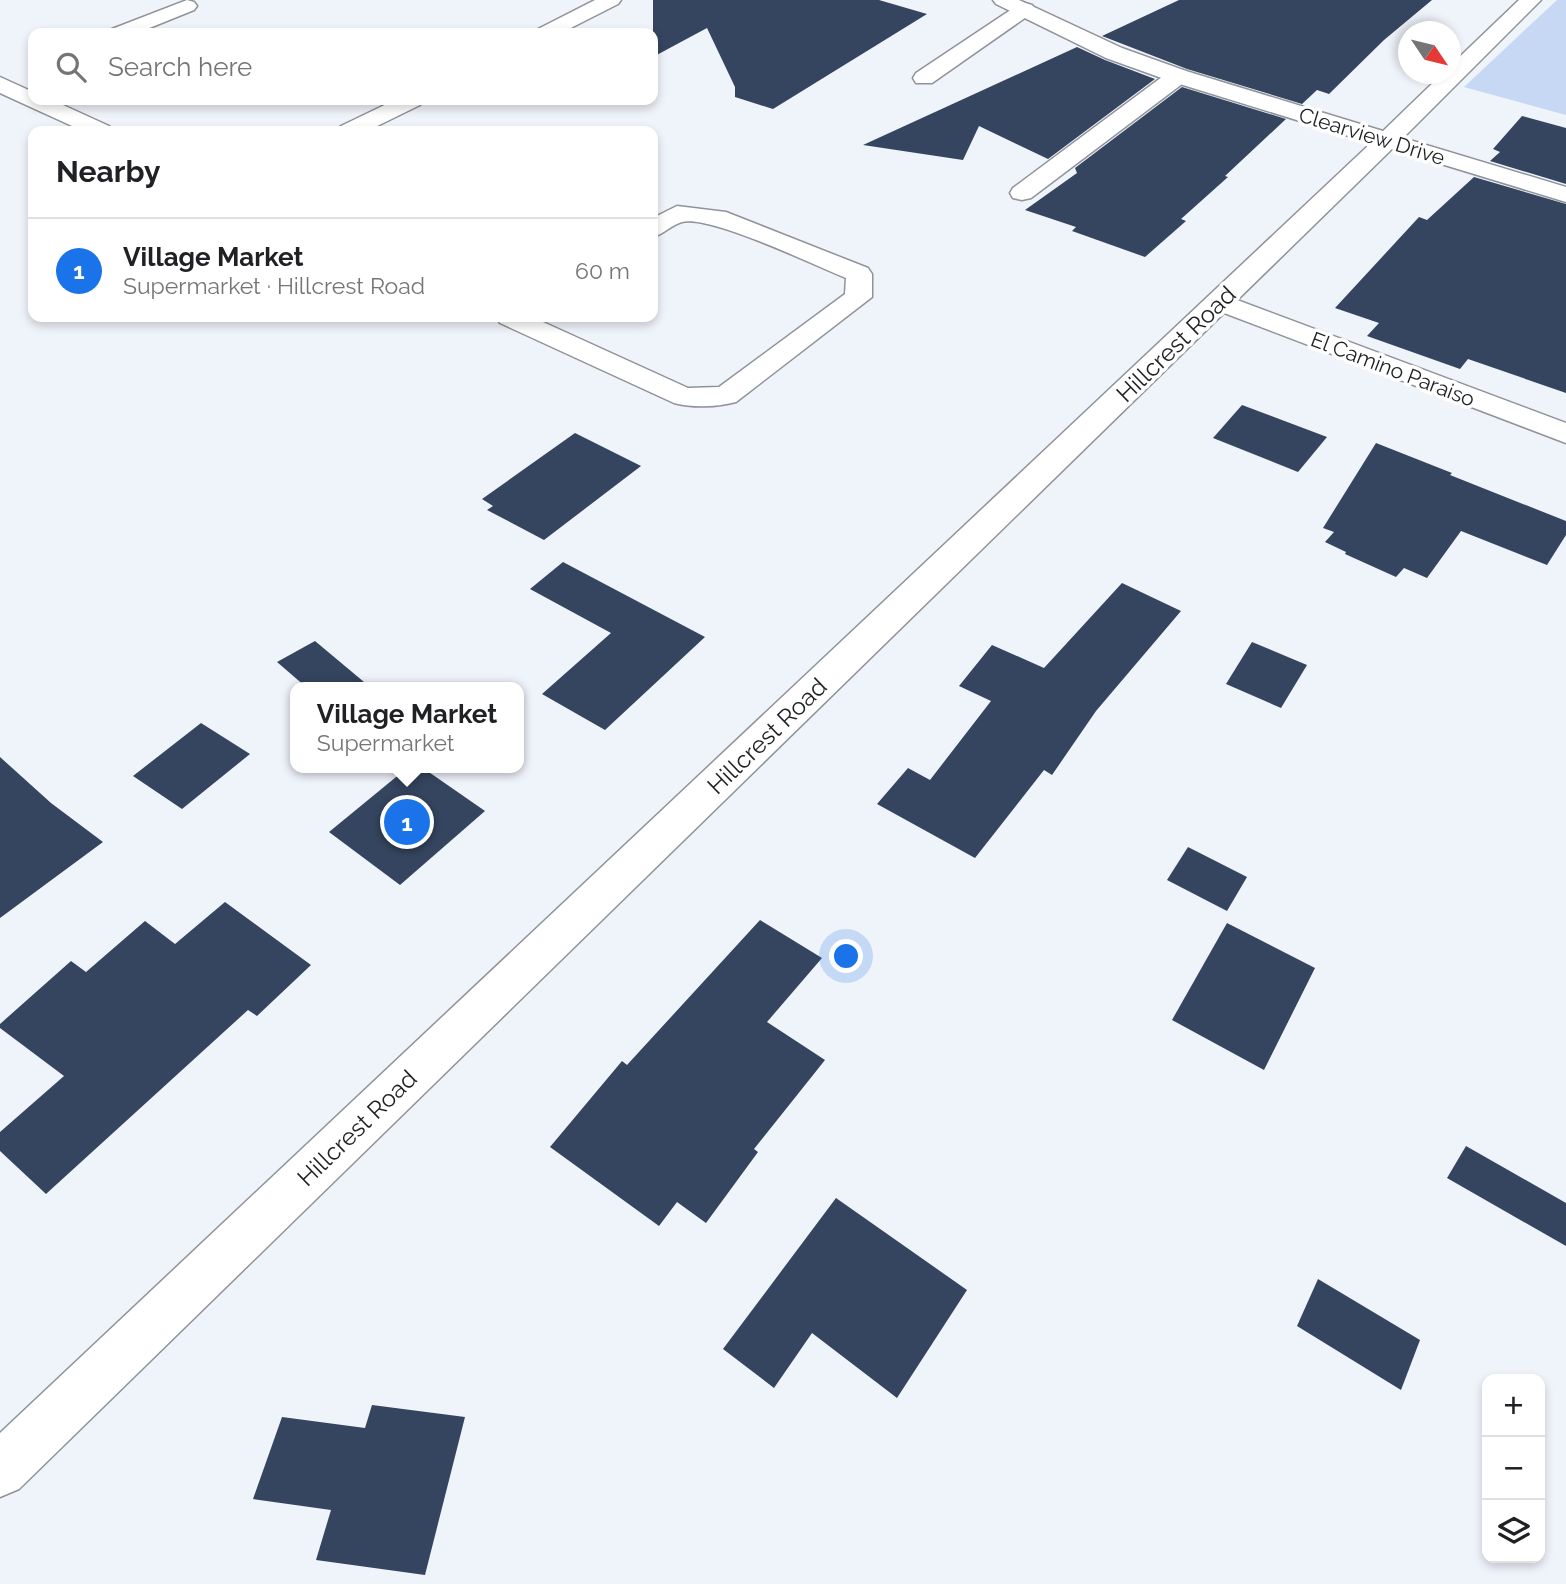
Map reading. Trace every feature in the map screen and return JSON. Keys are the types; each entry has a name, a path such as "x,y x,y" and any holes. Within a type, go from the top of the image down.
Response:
{"street":[{"path":"555,28 611,0"},
{"name":"Clearview Drive","path":"1003,0 1114,53 1178,76 1566,195"},
{"name":"Hillcrest Road","path":"0,1470 1331,197 1385,140 1531,0"},
{"path":"132,28 187,6"},
{"path":"924,78 1025,9"},
{"path":"0,83 22,73"},
{"path":"1023,193 1178,76"},
{"path":"0,83 28,97"},
{"path":"44,105 90,126"},
{"path":"359,126 402,105"},
{"path":"522,322 684,397 726,396 858,297 859,274 717,217 677,214 658,226"},
{"name":"El Camino Paraiso","path":"1221,302 1566,434"}],"shaded area":[{"path":"1557,0 1566,0 1566,115 1464,87"}],"building":[{"path":"653,0 879,0 927,14 773,109 735,97 735,87 707,28 658,54 658,28 653,28"},
{"path":"1179,0 1432,0 1407,21 1398,21 1398,28 1329,94 1317,90 1302,104 1187,69 1102,36"},
{"path":"1077,47 1155,79 1048,159 979,126 963,160 863,145"},
{"path":"1182,87 1286,119 1181,219 1186,221 1145,257 1072,231 1076,227 1025,210 1077,173 1075,168"},
{"path":"1522,116 1566,128 1566,184 1490,161 1500,152 1493,149"},
{"path":"1474,177 1566,204 1566,393 1468,359 1460,369 1367,336 1379,323 1335,308 1419,217 1427,220"},
{"path":"1242,405 1327,437 1298,472 1213,438"},
{"path":"575,433 641,466 544,540 487,510 493,506 482,499"},
{"path":"1376,443 1566,521 1566,535 1547,565 1461,531 1427,578 1404,568 1396,577 1345,554 1346,552 1325,542 1334,532 1323,528"},
{"path":"563,562 705,637 605,730 542,694 611,633 530,589"},
{"path":"1122,583 1181,611 1096,711 1052,775 1044,770 975,858 877,804 908,768 930,780 991,701 959,686 992,645 1044,668"},
{"path":"315,641 364,682 300,682 277,662"},
{"path":"1252,642 1307,665 1281,708 1226,684"},
{"path":"201,723 250,754 182,809 133,776"},
{"path":"0,757 51,803 103,842 0,918"},
{"path":"401,773 430,773 485,811 400,885 329,832"},
{"path":"1188,847 1247,877 1227,911 1167,880"},
{"path":"225,902 311,965 257,1016 248,1010 46,1194 0,1151 0,1132 64,1076 0,1028 0,1024 71,961 86,972 145,921 175,944"},
{"path":"760,920 822,958 767,1022 825,1060 754,1149 758,1152 706,1223 677,1202 659,1226 550,1147 622,1061 627,1065"},
{"path":"1227,923 1315,968 1264,1070 1172,1020"},
{"path":"1466,1146 1566,1203 1566,1246 1447,1178"},
{"path":"836,1198 967,1290 897,1398 812,1333 774,1388 723,1349"},
{"path":"1318,1279 1420,1340 1401,1390 1297,1326"},
{"path":"372,1405 465,1417 425,1575 316,1560 331,1510 253,1499 282,1417 365,1428"}],"place":[{"name":"Village Market","path":"407,822"}]}
